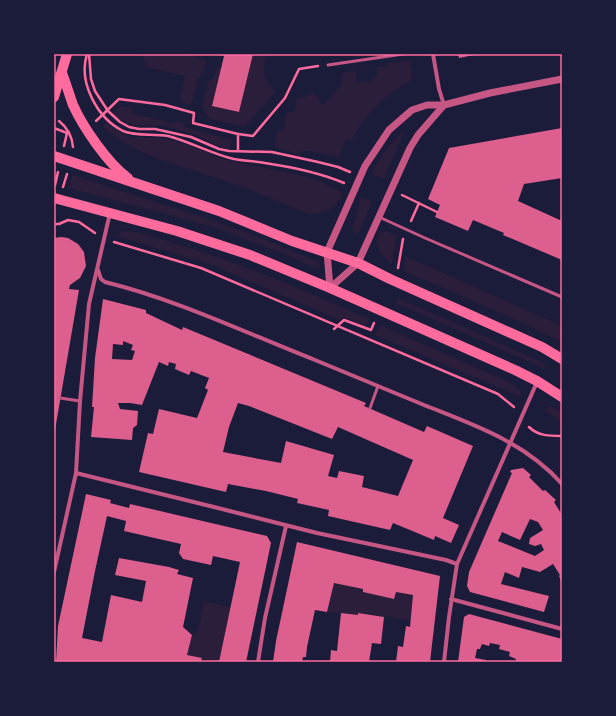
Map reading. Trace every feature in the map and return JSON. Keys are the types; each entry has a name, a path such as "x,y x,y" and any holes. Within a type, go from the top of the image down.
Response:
{"main road":[{"path":"54,97 62,73 66,54"},
{"path":"62,73 73,105 84,125 114,165 122,174 134,183"},
{"path":"54,156 219,211 292,241 358,263 390,279 542,347 562,359"},
{"path":"54,198 177,231 243,252 330,288 466,348 537,381 562,396"}],"street":[{"path":"432,54 439,89 444,105"},
{"path":"330,288 327,252 365,166 388,130 412,110 427,105 444,105 490,93 562,80"},
{"path":"330,288 358,263 410,148 418,135 444,105"},
{"path":"54,572 76,473 80,401 89,304 98,270 110,212"},
{"path":"98,270 101,279 105,282 164,299 511,442 532,456 550,471 562,484"},
{"path":"444,662 451,599 457,564 537,381"},
{"path":"76,473 286,526 446,560 457,564"},
{"path":"258,662 265,618 286,526"},
{"path":"451,599 562,629"}],"lane":[{"path":"328,65 403,54"},
{"path":"378,217 562,298"},
{"path":"370,408 378,386"},
{"path":"60,398 80,401"}],"path":[{"path":"88,54 85,59 86,80 91,96 103,115 110,122 123,130 134,134 166,136 189,142 216,153 234,158 309,171 347,184"},
{"path":"88,54 91,79 95,91 108,111 120,122 129,127 165,130 191,137 219,149 229,151 272,152 318,162 352,172"},
{"path":"96,121 120,99 165,105 194,113 193,123 238,134 253,136 285,98 299,69 328,65"},
{"path":"59,121 66,126 72,140 73,150"},
{"path":"54,128 67,133 64,146"},
{"path":"238,134 238,151"},
{"path":"56,183 58,172"},
{"path":"63,187 67,174"},
{"path":"400,194 437,212"},
{"path":"410,224 419,203"},
{"path":"54,224 59,224 68,220 78,222 104,239 201,268 498,394 511,403 522,416 530,429 536,434 562,436"},
{"path":"398,269 404,239"},
{"path":"334,329 344,320 371,330 374,323"}],"shaded area":[{"path":"140,54 183,54 207,60 204,70 198,79 191,105 180,102 185,76 146,67 143,55"},
{"path":"253,54 267,54 264,71 266,79 276,92 244,127 209,119 202,107 208,83 215,76 217,66 221,68 212,106 239,112"},
{"path":"410,61 412,74 411,80 392,92 376,106 363,122 351,141 346,139 338,157 306,150 297,154 274,147 278,131 283,131 287,112 294,113 297,98 306,97 314,93 323,105 341,86 343,72 353,72 353,70 356,70 356,82 373,81 374,77 377,77 377,67 387,67 387,63"},
{"path":"121,106 131,108 131,113 172,123 173,121 185,123 184,127 232,140 230,149 221,147 175,128 162,126 142,126 125,122 113,113"},
{"path":"106,122 123,134 132,137 171,140 189,145 226,160 318,180 343,193 337,203 329,210 308,214 248,189 147,154 117,138 103,127"},
{"path":"405,130 384,179 371,174 386,150"},
{"path":"72,175 217,222 263,239 318,262 320,265 319,268 213,227 69,188"},
{"path":"361,197 372,202 359,233 356,234 353,232 353,227"},
{"path":"123,231 136,232 212,255 271,277 369,319 366,326 342,317 340,320 210,264 116,236"},
{"path":"385,231 397,235 392,265 385,259 378,248 378,234"},
{"path":"405,256 560,325 562,324 562,340 553,338 523,323 404,271"},
{"path":"398,298 547,365 544,369 396,303"},
{"path":"380,325 511,383 520,390 521,397 375,335"},
{"path":"549,406 562,412 562,422 545,411"},
{"path":"334,583 363,589 363,592 394,599 396,592 413,595 411,620 358,613 358,615 327,612"},
{"path":"204,601 231,607 219,662 187,655 192,636 198,630"}],"building":[{"path":"216,54 253,54 239,112 212,106 224,56"},
{"path":"458,54 474,54 474,55 459,58"},
{"path":"562,128 562,178 524,184 518,201 562,221 562,260 503,235 504,233 473,220 468,231 435,217 440,205 428,199 449,148"},
{"path":"54,238 68,238 78,244 84,252 86,266 80,278 70,285 69,289 79,290 55,430"},
{"path":"103,299 146,310 146,313 182,330 183,327 366,403 364,406 424,432 427,426 473,446 443,518 459,525 451,543 435,536 434,540 393,523 390,530 328,516 329,510 297,503 298,499 266,491 228,484 226,492 139,472 148,433 153,434 159,409 197,418 208,390 205,388 209,378 191,371 189,375 175,369 176,364 169,362 168,366 159,362 142,405 118,403 120,409 138,411 137,425 133,428 132,440 91,437 94,407 92,407 95,358","holes":["123,341 133,345 131,350 135,351 132,360 112,359 113,344 123,345","238,403 332,439 338,427 413,460 398,496 362,487 364,476 339,471 337,478 328,476 334,455 286,441 281,463 223,452 229,427"]},
{"path":"523,468 531,475 529,477 543,491 545,490 556,500 554,502 562,515 562,582 559,576 560,575 553,564 540,572 522,567 519,578 505,572 501,584 549,596 544,612 470,592 467,586 469,572 512,473 510,472 511,470","holes":["530,519 538,522 543,530 530,538 529,544 535,546 541,544 544,550 535,556 498,541 502,532 520,540"]},
{"path":"86,494 111,500 110,503 129,508 130,504 267,536 271,543 246,662 219,662 240,562 213,556 211,565 183,559 179,553 181,544 124,531 126,521 107,516 82,638 102,642 111,595 142,602 146,581 115,575 119,558 169,567 179,570 177,574 193,578 183,627 192,635 187,655 202,658 201,662 56,662 58,626"},
{"path":"297,542 440,576 430,662 396,662 398,646 403,647 406,626 410,627 413,595 396,592 394,599 363,592 363,589 334,583 327,612 315,610 306,657 303,657 302,662 273,662"},
{"path":"341,613 358,615 358,613 384,617 381,644 372,643 369,662 330,662 331,650 337,651"},
{"path":"469,614 562,639 562,662 515,662 516,659 509,656 510,652 499,649 500,645 490,643 489,646 482,644 480,649 477,649 475,658 486,660 486,662 458,662 464,617"}]}
